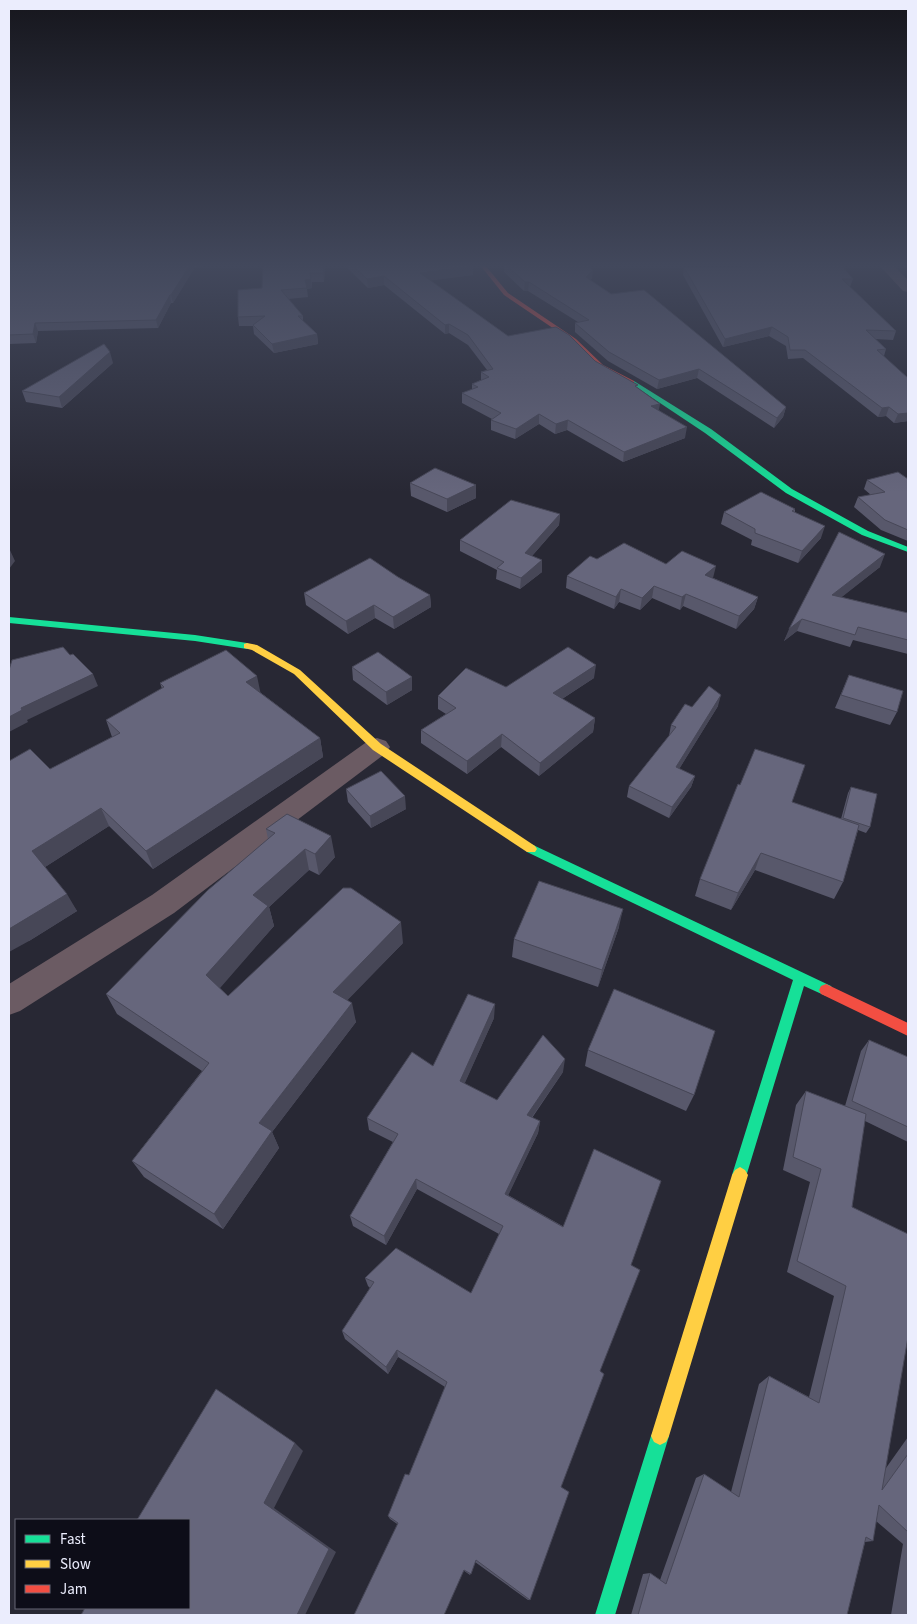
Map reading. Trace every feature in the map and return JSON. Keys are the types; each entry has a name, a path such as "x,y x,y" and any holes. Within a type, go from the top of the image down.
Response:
{"street":[{"path":"575,341 601,366 633,383 708,431 789,491 865,533 908,550"},
{"path":"9,620 195,638 254,647 297,672 377,747 527,847 908,1030"},
{"path":"9,1001 163,904 377,747"},
{"path":"605,1615 800,978"}],"building":[{"path":"269,341 286,341 272,344"},
{"path":"472,341 575,341 595,361 638,385 635,386 660,404 651,406 687,427 624,452 568,420 556,424 539,414 516,429 491,420 501,413 462,393 478,387 472,384 489,377 481,372 493,369"},
{"path":"596,341 706,341 786,407 777,418 699,369 659,380 609,352"},
{"path":"789,341 877,341 886,349 877,350 908,378 908,413 898,414 889,407 882,408 805,350 790,350"},
{"path":"104,344 110,352 59,397 22,391"},
{"path":"435,468 476,485 447,499 410,483"},
{"path":"898,472 908,479 908,530 885,520 858,497 885,492 867,480"},
{"path":"761,492 795,509 792,511 825,526 802,551 755,533 755,529 724,512"},
{"path":"511,500 560,514 525,553 542,560 521,578 497,568 504,562 460,540"},
{"path":"839,532 885,554 832,595 908,613 908,640 858,627 855,635 802,619 789,629"},
{"path":"624,543 666,564 682,551 716,566 705,575 758,597 739,616 686,594 682,597 654,586 642,598 621,589 616,597 567,576 590,556 597,559"},
{"path":"370,558 430,595 393,617 374,605 346,621 304,593"},
{"path":"63,647 93,674 21,708 22,710 9,717 9,670 12,660"},
{"path":"568,647 596,665 553,693 595,718 540,763 502,734 467,761 421,730 456,708 438,696 466,668 506,687"},
{"path":"226,650 257,676 246,682 320,738 146,851 101,808 32,851 67,894 9,929 9,761 30,749 50,769 120,733 106,720 164,687 160,683"},
{"path":"378,652 412,677 386,692 352,667"},
{"path":"849,675 903,691 897,712 841,695"},
{"path":"709,686 721,695 676,767 695,776 672,807 629,786 676,727 671,725 685,704 692,707"},
{"path":"755,749 805,765 792,802 859,825 843,882 761,853 738,893 700,879 738,784 740,785"},
{"path":"381,771 405,796 370,816 346,789"},
{"path":"851,787 877,794 870,827 843,818"},
{"path":"287,814 331,836 315,854 305,849 253,895 268,906 206,975 228,996 343,888 351,888 401,922 333,992 352,1003 259,1123 272,1131 214,1214 132,1161 209,1063 106,994 208,890 275,833 266,829"},
{"path":"539,881 623,909 602,970 514,939"},
{"path":"614,989 715,1031 694,1095 588,1050"},
{"path":"468,994 495,1004 460,1081 497,1100 543,1035 565,1059 527,1115 540,1121 505,1194 563,1227 594,1149 661,1181 631,1265 640,1270 600,1371 604,1374 561,1487 569,1492 530,1600 476,1560 471,1574 464,1570 444,1615 354,1615 398,1523 388,1516 405,1474 409,1475 447,1382 397,1350 386,1367 342,1331 374,1282 365,1278 396,1248 471,1293 503,1226 416,1179 384,1236 350,1216 398,1134 367,1118 412,1052 433,1066"},
{"path":"869,1040 908,1057 908,1127 852,1101"},
{"path":"806,1091 866,1114 852,1207 908,1234 908,1337 882,1490 908,1454 908,1532 879,1505 873,1541 866,1537 847,1615 638,1615 650,1573 666,1584 704,1474 739,1497 769,1376 819,1403 846,1286 797,1261 821,1169 793,1157"},
{"path":"216,1389 295,1443 264,1503 329,1549 297,1615 81,1615 84,1609 190,1609 190,1519 138,1519"}],"traffic: fast":[{"path":"632,382 708,431 789,491 865,533 908,550"},
{"path":"9,620 195,638 247,646"},
{"path":"531,849 826,990"},
{"path":"740,1175 800,978"},
{"path":"605,1615 660,1436"}],"traffic: slow":[{"path":"247,646 254,647 297,672 377,747 531,849"},
{"path":"660,1436 740,1175"}],"traffic: jam":[{"path":"575,341 601,366 632,382"},
{"path":"826,990 908,1030"}]}
